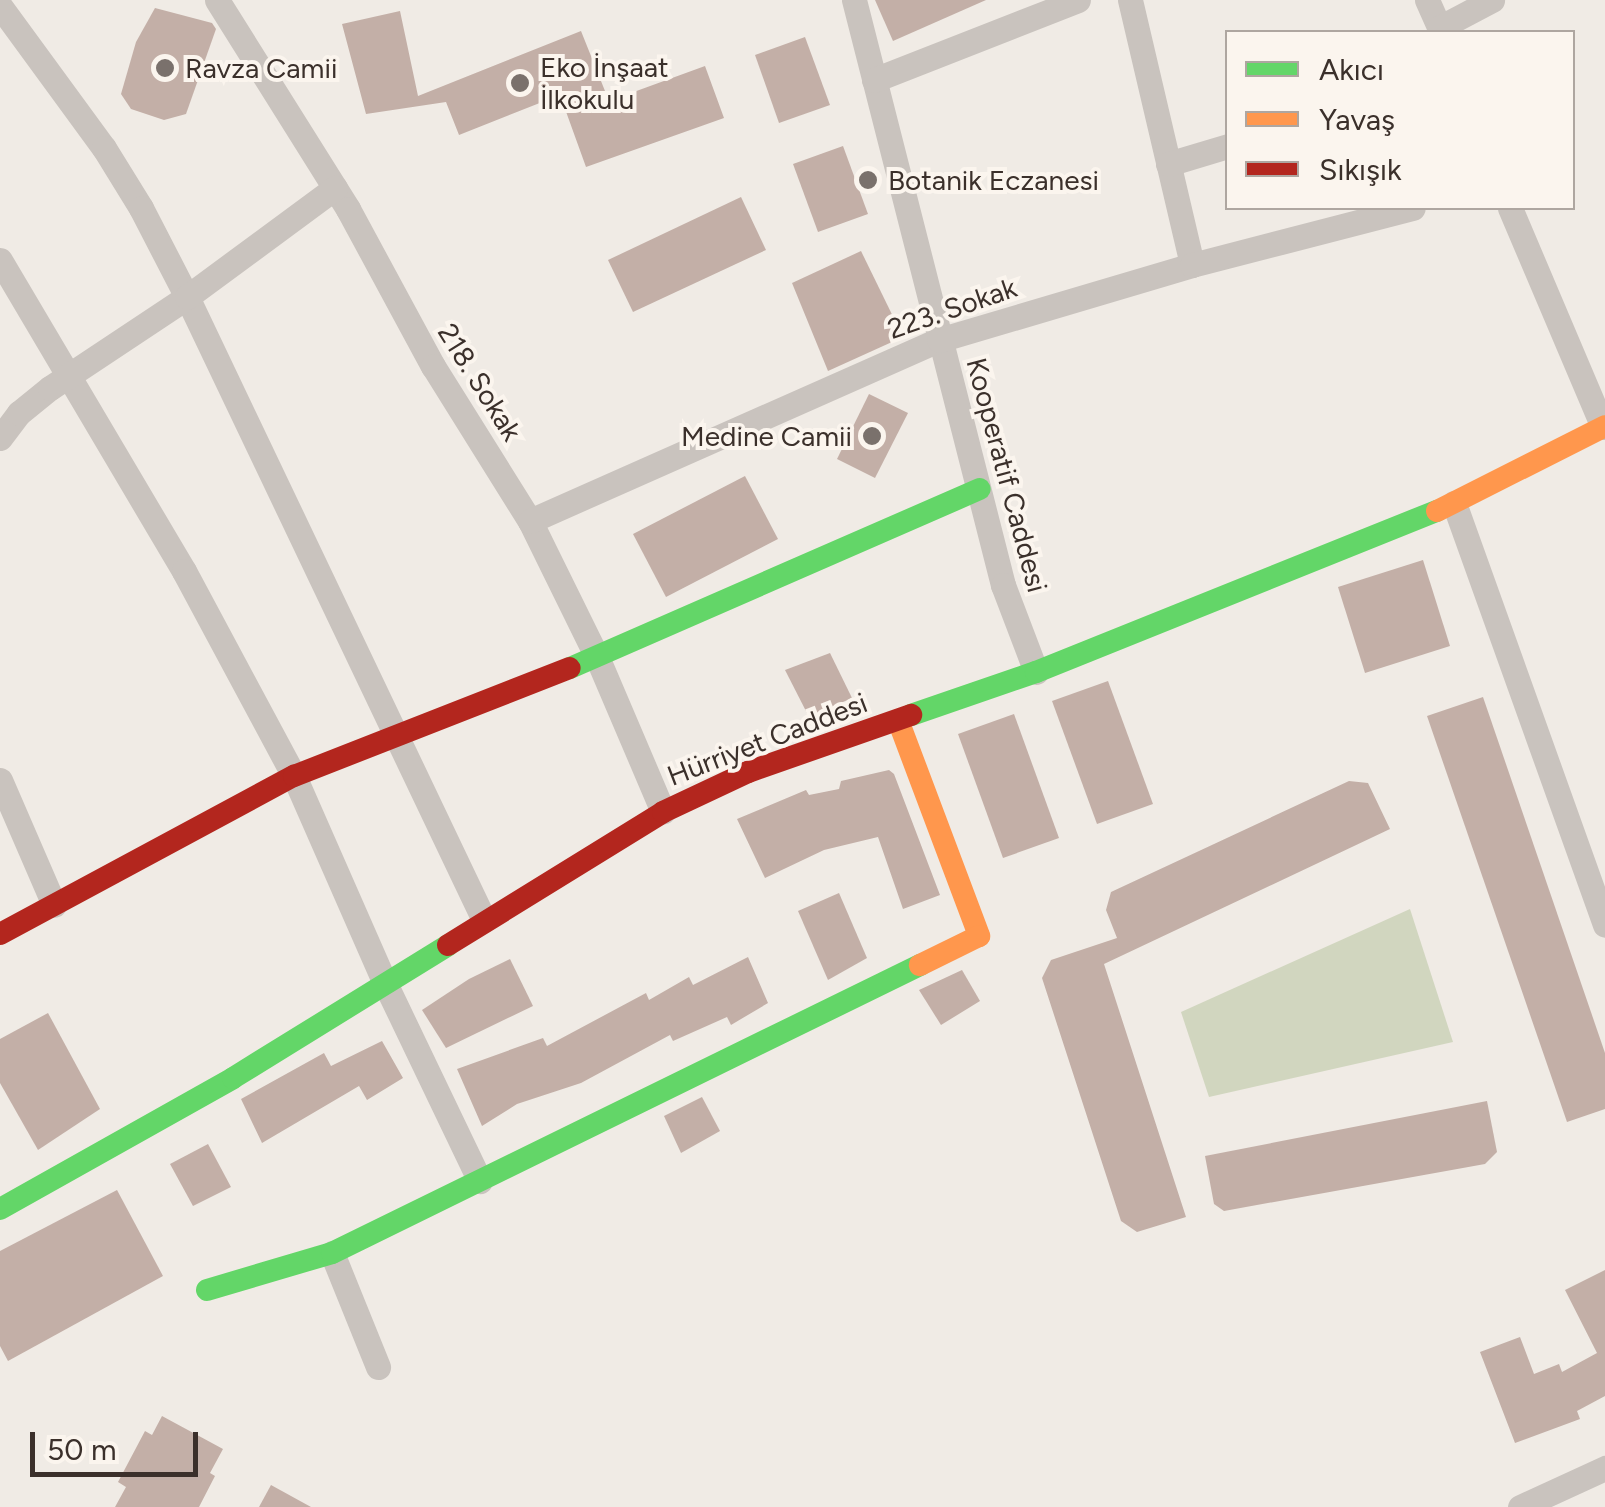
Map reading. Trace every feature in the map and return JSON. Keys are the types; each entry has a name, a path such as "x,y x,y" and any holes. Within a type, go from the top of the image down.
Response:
{"street":[{"name":"Kooperatif Caddesi","path":"854,0 1003,585 1036,672"},
{"path":"874,80 1078,0"},
{"path":"1130,0 1192,265"},
{"path":"1427,0 1440,30 1492,0"},
{"name":"218. Sokak","path":"230,4 433,366 530,521 596,657 663,812"},
{"path":"0,6 104,148 188,297 484,920"},
{"path":"1168,164 1225,147"},
{"path":"0,438 20,413 188,297 335,188"},
{"name":"223. Sokak","path":"530,521 939,340 1192,265 1405,210"},
{"path":"1511,210 1604,426"},
{"path":"0,260 72,376 294,776 384,981 480,1181"},
{"name":"Hürriyet Caddesi","path":"0,1209 234,1078 384,981 663,812 748,772 1036,672 1454,504 1604,426"},
{"path":"0,934 294,776 596,657 980,488"},
{"path":"1454,504 1605,925"},
{"path":"207,1290 332,1253 979,936 898,720"},
{"path":"0,780 54,905"},
{"path":"332,1253 378,1367"},
{"path":"1520,1507 1605,1468"}],"green space":[{"path":"1410,909 1453,1042 1209,1097 1181,1012"}],"building":[{"path":"875,0 986,0 893,41"},
{"name":"Ravza Camii","path":"155,8 212,23 216,29 186,114 164,120 131,109 121,94 136,42"},
{"path":"400,11 418,96 581,31 609,101 705,66 724,118 586,167 560,95 459,135 446,102 366,114 342,24"},
{"path":"805,37 830,105 779,123 755,55"},
{"path":"843,146 868,214 818,232 793,164"},
{"path":"741,197 766,250 633,312 608,260"},
{"path":"861,251 903,337 828,371 792,283"},
{"name":"Medine Camii","path":"869,394 908,413 875,478 837,459"},
{"path":"745,476 778,539 666,597 633,534"},
{"path":"1423,560 1450,646 1365,673 1338,587"},
{"path":"830,653 852,698 809,717 785,670"},
{"path":"1108,681 1153,804 1097,824 1052,701"},
{"path":"1483,697 1605,1053 1605,1109 1567,1122 1427,716"},
{"path":"1014,714 1059,838 1003,858 958,734"},
{"path":"889,770 894,774 940,895 903,909 878,837 824,850 765,878 737,819 806,790 809,795 839,789 841,781"},
{"path":"1349,781 1368,783 1390,829 1104,964 1186,1217 1137,1232 1121,1221 1042,978 1051,960 1117,938 1106,910 1111,892"},
{"path":"839,893 867,958 828,980 798,911"},
{"path":"748,957 768,1003 731,1025 727,1017 673,1041 670,1035 581,1083 517,1104 482,1126 457,1069 543,1038 547,1046 646,993 649,1000 689,977 693,985"},
{"path":"510,959 533,1006 446,1048 422,1010 469,979"},
{"path":"962,970 980,1001 941,1025 919,990"},
{"path":"48,1013 100,1109 38,1150 0,1083 0,1039"},
{"path":"382,1041 403,1078 367,1100 359,1086 262,1143 241,1099 324,1053 331,1066"},
{"path":"702,1097 720,1131 681,1153 664,1116"},
{"path":"1487,1101 1497,1152 1485,1164 1224,1211 1214,1204 1205,1156"},
{"path":"208,1144 231,1187 193,1206 170,1164"},
{"path":"117,1190 163,1276 8,1361 0,1346 0,1251"},
{"path":"1605,1270 1605,1396 1577,1411 1580,1419 1515,1443 1480,1352 1520,1337 1534,1374 1559,1364 1562,1372 1597,1353 1565,1290"},
{"path":"162,1416 223,1449 199,1507 115,1507 126,1487 118,1482 145,1431 152,1435"},
{"path":"271,1485 311,1507 259,1507"}],"traffic: fast":[{"path":"570,668 980,489"},
{"path":"911,715 1036,672 1437,511"},
{"path":"0,1209 233,1078 448,945"},
{"path":"207,1290 332,1253 920,965"}],"traffic: slow":[{"path":"1437,511 1605,426"},
{"path":"898,720 979,936 920,965"}],"traffic: jam":[{"path":"0,934 294,776 570,668"},
{"path":"448,945 663,812 748,772 911,715"}],"place":[{"name":"Ravza Camii","path":"165,68"},
{"name":"Eko İnşaat İlkokulu","path":"520,83"},
{"name":"Botanik Eczanesi","path":"868,180"},
{"name":"Medine Camii","path":"872,436"}]}
